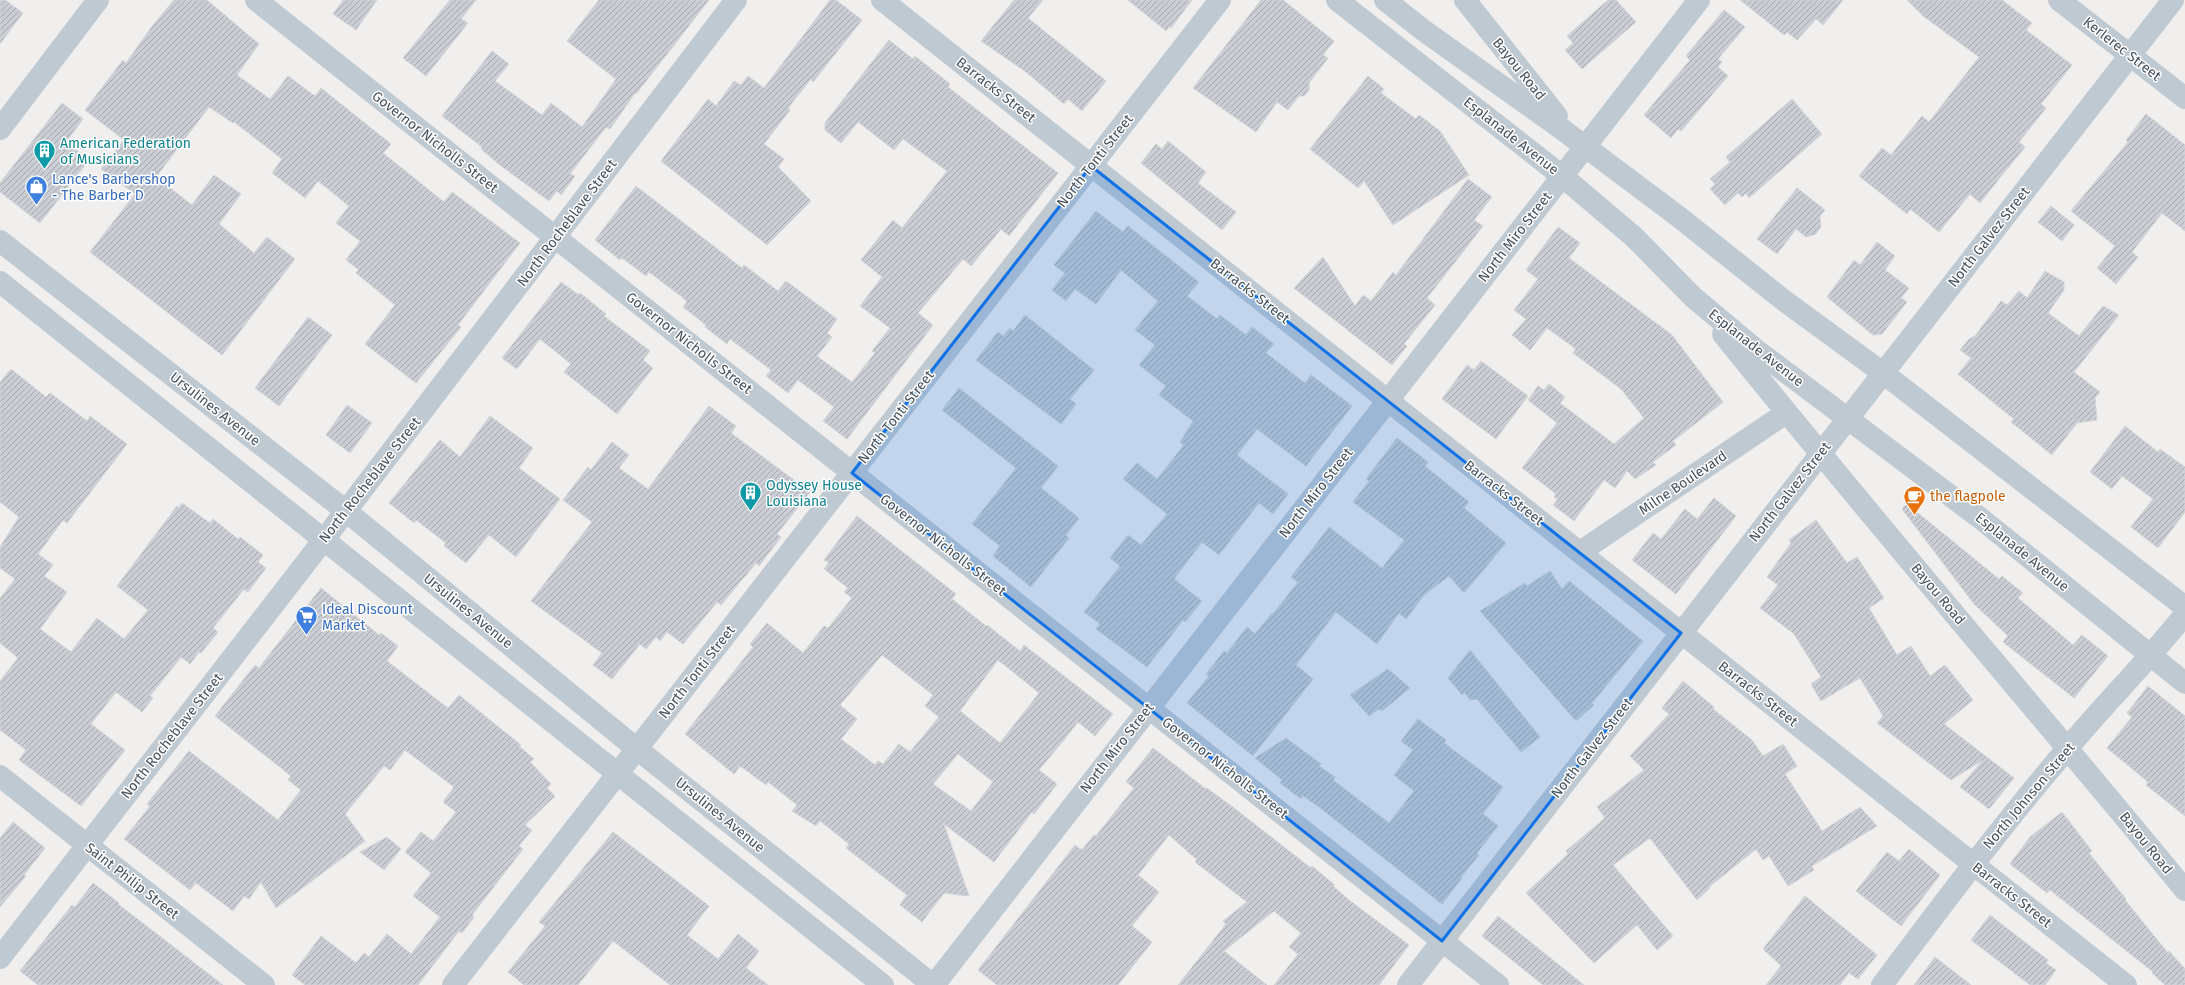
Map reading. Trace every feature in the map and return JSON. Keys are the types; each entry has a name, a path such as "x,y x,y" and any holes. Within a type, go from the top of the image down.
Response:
{"street":[{"path":"0,129 98,0"},
{"name":"Governor Nicholls Street","path":"256,0 1498,985"},
{"name":"North Rocheblave Street","path":"0,958 324,540 556,238 736,0"},
{"name":"Barracks Street","path":"882,0 2126,985"},
{"name":"North Tonti Street","path":"453,985 1220,0"},
{"name":"Esplanade Avenue","path":"1337,0 1562,176 1634,237 1693,297 1755,349 1849,417 1980,518 2185,682"},
{"path":"1385,0 1423,30 1580,142 1679,217 1782,299 1883,373 2185,607"},
{"name":"Bayou Road","path":"1465,0 1580,142"},
{"name":"North Miro Street","path":"933,985 1562,176 1580,142 1698,0"},
{"name":"Kerlerec Street","path":"2059,0 2185,98"},
{"name":"North Galvez Street","path":"1408,985 2173,0"},
{"name":"Ursulines Avenue","path":"0,241 346,511 637,749 933,985"},
{"path":"0,282 617,775 883,985"},
{"name":"Bayou Road","path":"1693,297 1820,454 2068,747 2185,890"},
{"name":"Milne Boulevard","path":"1580,552 1786,413"},
{"name":"North Johnson Street","path":"1882,985 1972,864 2068,747 2152,656 2185,614"},
{"name":"Saint Philip Street","path":"0,776 264,985"}],"highlighted area":[{"path":"1091,166 1681,633 1442,941 852,473"}],"building":[{"path":"0,0 5,0 23,13 0,44"},
{"path":"174,0 207,0 259,44 237,75 270,99 288,76 315,96 321,88 391,144 383,153 444,202 452,192 520,243 458,325 461,327 416,383 365,344 395,305 356,273 359,270 346,260 360,241 336,223 349,206 318,181 305,198 272,173 282,159 234,122 233,123 209,107 156,177 192,205 214,175 241,194 219,224 254,253 267,237 295,259 222,355 90,252 135,194 101,169 124,140 85,110 123,60 126,63 153,25"},
{"path":"343,0 377,0 356,30 333,14"},
{"path":"450,0 476,0 461,19 468,23 426,76 403,58"},
{"path":"599,0 709,0 636,94 635,93 610,129 606,127 570,174 575,176 561,195 557,191 549,201 501,166 481,149 482,147 442,116 492,51 509,64 495,81 542,115 551,103 582,127 616,79 567,41"},
{"path":"830,0 836,0 862,20 813,82 811,79 788,108 790,110 764,144 784,159 778,167 811,201 767,245 661,161 708,99 716,106 734,81 741,85 748,76 764,88"},
{"path":"1014,0 1043,0 1028,18 1106,81 1082,111 1068,99 1064,104 1026,72 981,41"},
{"path":"1128,0 1192,0 1171,28 1170,26 1166,31"},
{"path":"1261,0 1283,0 1334,41 1323,55 1328,58 1309,83 1309,90 1304,96 1299,96 1288,110 1277,102 1256,132 1193,88"},
{"path":"1608,0 1616,0 1636,22 1582,69 1565,50 1573,43 1567,36"},
{"path":"1740,0 1843,0 1823,25 1816,19 1797,40 1787,32 1784,35"},
{"path":"1907,0 2002,0 2032,23 2026,30 2072,65 2041,104 2046,108 2019,142 2025,147 1980,203 1970,194 1939,232 1910,209 1907,214 1859,176 1882,148 1891,155 1922,116 1929,122 1979,57 1923,16"},
{"path":"1724,10 1745,27 1718,59 1722,62 1718,67 1728,76 1681,131 1678,129 1671,138 1644,115 1690,60 1686,56"},
{"path":"889,40 913,59 915,56 950,84 948,87 1058,173 1009,236 1001,229 971,266 963,259 918,313 933,325 847,439 823,421 834,407 798,380 788,393 766,376 771,370 730,339 727,344 705,327 706,325 683,307 687,302 682,297 649,272 646,276 622,258 620,260 595,240 636,186 742,268 744,265 778,291 786,281 837,319 827,333 832,337 817,356 852,382 875,353 872,351 890,328 860,306 882,277 861,260 893,220 902,228 947,171 903,139 894,150 858,122 841,143 825,130 825,123"},
{"path":"1368,76 1384,89 1381,93 1416,119 1419,115 1440,131 1469,175 1393,225 1364,181 1358,188 1310,149"},
{"path":"1792,99 1822,134 1749,198 1746,193 1742,197 1738,193 1725,205 1710,189 1715,184 1710,179 1730,162 1726,157"},
{"name":"American Federation of Musicians","path":"62,103 83,119 66,142 89,160 40,223 0,192 0,183"},
{"path":"2146,114 2185,145 2185,231 2162,213 2132,252 2138,257 2116,284 2097,268 2115,246 2071,211 2128,142 2126,140"},
{"path":"1168,141 1206,172 1198,183 1236,212 1222,230 1141,163 1156,144 1162,149"},
{"path":"1468,179 1492,197 1474,220 1483,226 1427,298 1435,305 1404,344 1407,346 1392,365 1294,288 1323,257 1355,306 1363,295 1371,301 1393,272 1396,275"},
{"path":"1797,188 1825,210 1820,216 1821,227 1816,234 1806,237 1796,229 1777,254 1757,239"},
{"path":"2051,206 2074,225 2062,241 2038,222"},
{"path":"1096,211 1123,232 1128,226 1199,282 1187,296 1217,319 1220,315 1246,335 1252,327 1274,344 1266,353 1305,383 1311,375 1352,406 1306,466 1257,429 1237,455 1288,494 1273,514 1259,503 1219,555 1202,542 1174,579 1202,601 1185,622 1183,620 1147,667 1096,629 1100,624 1084,612 1120,566 1110,558 1128,535 1141,545 1167,514 1123,479 1137,463 1157,479 1184,445 1180,442 1193,421 1159,395 1166,386 1139,365 1155,345 1135,330 1158,301 1121,270 1096,304 1075,289 1066,301 1052,290 1065,273 1054,265"},
{"path":"1558,227 1580,243 1569,258 1672,335 1723,402 1673,441 1676,445 1653,462 1656,465 1635,479 1627,471 1615,488 1604,480 1574,521 1553,505 1558,499 1554,497 1556,494 1522,468 1557,423 1528,400 1538,386 1544,390 1549,384 1565,397 1560,403 1614,444 1644,418 1621,389 1573,353 1576,349 1547,328 1530,350 1512,335 1526,319 1514,310 1538,279 1526,270"},
{"path":"1877,242 1895,256 1885,270 1909,288 1901,298 1907,302 1882,334 1873,335 1827,297 1854,260 1860,265"},
{"path":"2045,271 2064,282 2064,290 2048,313 2079,336 2103,306 2119,315 2074,372 2100,392 2095,398 2097,420 2077,423 2052,455 2011,422 2014,419 1958,374 1971,358 1960,350 1969,339 1975,336 2001,301 2007,305 2019,291 2027,298"},
{"path":"561,282 579,295 580,293 606,314 604,316 650,351 643,360 653,368 617,414 564,372 571,364 540,339 517,369 502,358"},
{"path":"1025,315 1094,370 1070,399 1076,404 1061,424 976,360 998,332 1003,336 1010,328 1013,331"},
{"path":"308,317 332,335 279,406 255,388"},
{"path":"1481,361 1528,396 1496,439 1442,399 1467,365 1474,370"},
{"path":"11,369 46,397 50,393 87,421 90,416 127,444 67,523 63,520 38,554 53,565 44,576 67,592 40,629 71,652 97,618 124,639 148,610 117,586 177,506 179,508 182,503 210,523 213,519 238,539 240,537 263,555 258,562 266,568 248,592 244,589 213,628 218,632 201,653 199,652 190,664 181,657 150,696 153,698 142,712 116,692 91,724 125,750 81,806 19,760 26,750 0,730 0,681 18,658 0,643 0,598 15,579 0,568 0,547 19,517 0,502 0,382"},
{"path":"959,388 1058,466 1041,488 1079,518 1066,535 1069,538 1031,587 993,556 1000,546 972,524 1016,468 942,410"},
{"path":"347,405 372,423 350,453 326,435"},
{"path":"709,406 736,426 731,433 810,492 777,534 781,537 759,566 756,563 721,605 717,602 683,644 667,632 660,641 656,637 646,649 640,644 612,679 593,665 602,653 531,601 592,522 563,500 588,467 591,470 612,442 629,455 619,468 648,489"},
{"path":"490,416 533,448 519,468 560,499 516,557 489,535 466,563 444,546 446,543 416,520 414,523 389,503 440,440 460,457"},
{"path":"2125,426 2158,452 2160,449 2185,467 2185,512 2158,548 2131,527 2153,499 2122,476 2112,489 2090,472"},
{"path":"1397,438 1428,462 1425,466 1469,502 1464,508 1506,543 1464,593 1449,576 1424,595 1406,619 1399,613 1377,644 1336,612 1296,665 1313,679 1253,756 1187,703 1209,676 1206,674 1224,651 1227,653 1247,627 1255,634 1272,613 1273,614 1298,582 1291,577 1329,527 1382,568 1404,540 1353,502 1369,481 1366,479"},
{"path":"1714,498 1736,516 1676,594 1632,560 1653,533 1661,539 1685,509 1697,519"},
{"path":"1907,504 1999,579 2002,576 2023,593 2018,598 2073,645 2082,635 2108,656 2074,698 2003,642 2008,636 1974,604 1902,509"},
{"path":"857,516 956,594 952,599 986,626 987,625 1020,651 1024,645 1113,714 1095,736 1078,722 1039,770 1057,784 1034,814 1032,812 994,862 944,824 969,896 944,893 922,922 900,905 907,895 846,848 849,844 820,821 816,826 792,811 797,805 768,782 766,785 740,766 734,774 685,734 753,647 750,644 767,623 803,653 824,626 828,628 852,598 844,592 848,588 824,569 829,563 824,560","holes":["882,655 933,695 925,706 939,717 910,752 899,744 883,764 878,761 875,765 841,739 857,719 840,705","998,660 1039,693 1000,743 960,711","958,754 993,782 971,811 933,784"]},
{"path":"1816,520 1847,563 1857,557 1884,598 1869,608 1897,655 1911,646 1930,676 1945,665 1973,700 1944,724 2014,778 1989,809 1960,787 1983,760 1951,780 1877,723 1883,716 1860,678 1821,701 1811,684 1821,677 1794,634 1760,608 1778,585 1767,577 1791,543 1789,540"},
{"path":"1550,571 1562,589 1569,581 1643,641 1592,703 1594,705 1576,721 1480,611 1525,583 1527,586"},
{"path":"321,588 379,635 381,633 398,646 387,661 448,708 459,695 521,745 519,746 534,759 530,762 551,784 547,788 555,796 525,825 532,830 519,846 523,849 472,915 474,917 462,933 459,931 418,985 305,985 292,975 321,936 356,963 364,953 369,957 387,934 411,954 440,917 413,896 431,873 405,852 421,832 433,841 456,812 443,802 454,787 405,750 390,770 384,766 345,814 365,841 276,908 261,882 249,899 244,896 233,911 196,883 190,890 124,839 150,806 147,804 189,751 278,820 301,790 288,780 291,776 215,716 255,665 259,668"},
{"path":"1470,650 1540,737 1521,752 1477,699 1470,700 1465,693 1462,695 1448,678"},
{"path":"1388,669 1410,688 1382,711 1379,709 1369,716 1350,695"},
{"path":"1683,681 1714,707 1713,709 1752,740 1763,756 1783,744 1797,766 1785,774 1822,831 1860,807 1877,826 1812,866 1814,870 1788,886 1769,856 1763,860 1756,849 1709,887 1710,888 1697,900 1650,838 1613,865 1673,936 1657,950 1637,925 1594,963 1526,893 1568,854 1566,851 1605,818 1597,807 1644,770 1630,756 1669,714 1662,708"},
{"path":"2148,686 2185,716 2185,816 2146,785 2148,782 2107,748 2132,717 2127,713"},
{"path":"1418,719 1446,740 1444,743 1503,787 1483,814 1498,826 1477,853 1479,855 1442,904 1319,807 1303,796 1301,799 1280,783 1282,780 1255,758 1286,738 1321,764 1319,766 1335,777 1333,780 1389,823 1414,791 1394,775 1413,750 1401,741"},
{"path":"1153,748 1206,789 1207,788 1234,808 1311,868 1312,866 1335,885 1333,886 1349,900 1409,945 1379,985 1274,985 1298,954 1289,947 1301,933 1274,911 1224,951 1267,985 1178,985 1226,924 1223,921 1247,902 1195,862 1197,860 1169,835 1138,875 1159,892 1132,926 1152,942 1118,985 997,985 978,970 1075,845 1082,850 1094,835 1096,836 1134,788 1126,782"},
{"path":"2062,812 2092,851 2089,853 2126,899 2125,900 2168,953 2169,951 2185,969 2185,985 2165,985 2152,973 2153,972 2050,890 2047,893 2010,864 2030,837"},
{"path":"13,822 45,848 24,875 26,876 0,907 0,838"},
{"path":"613,832 709,906 687,935 718,959 738,934 759,951 746,968 768,985 670,985 613,941 578,985 524,985 508,972 545,926 539,922"},
{"path":"387,837 401,849 384,870 360,852"},
{"path":"1909,849 1940,875 1901,926 1856,891 1887,852 1899,861"},
{"path":"93,883 223,985 38,985 20,971 72,905 75,907"},
{"path":"1805,896 1877,955 1858,979 1849,973 1840,985 1766,985 1781,966 1763,949"},
{"path":"1990,915 2048,960 2046,963 2056,970 2045,985 2030,985 1971,940"},
{"path":"1498,916 1584,985 1543,985 1482,936"},
{"path":"1935,957 1971,985 1914,985"}],"place":[{"name":"American Federation of Musicians","path":"44,170"},
{"name":"Lance's Barbershop - The Barber D","path":"37,206"},
{"name":"Odyssey House Louisiana","path":"751,512"},
{"name":"the flagpole","path":"1915,516"},
{"name":"Ideal Discount Market","path":"306,636"}]}
